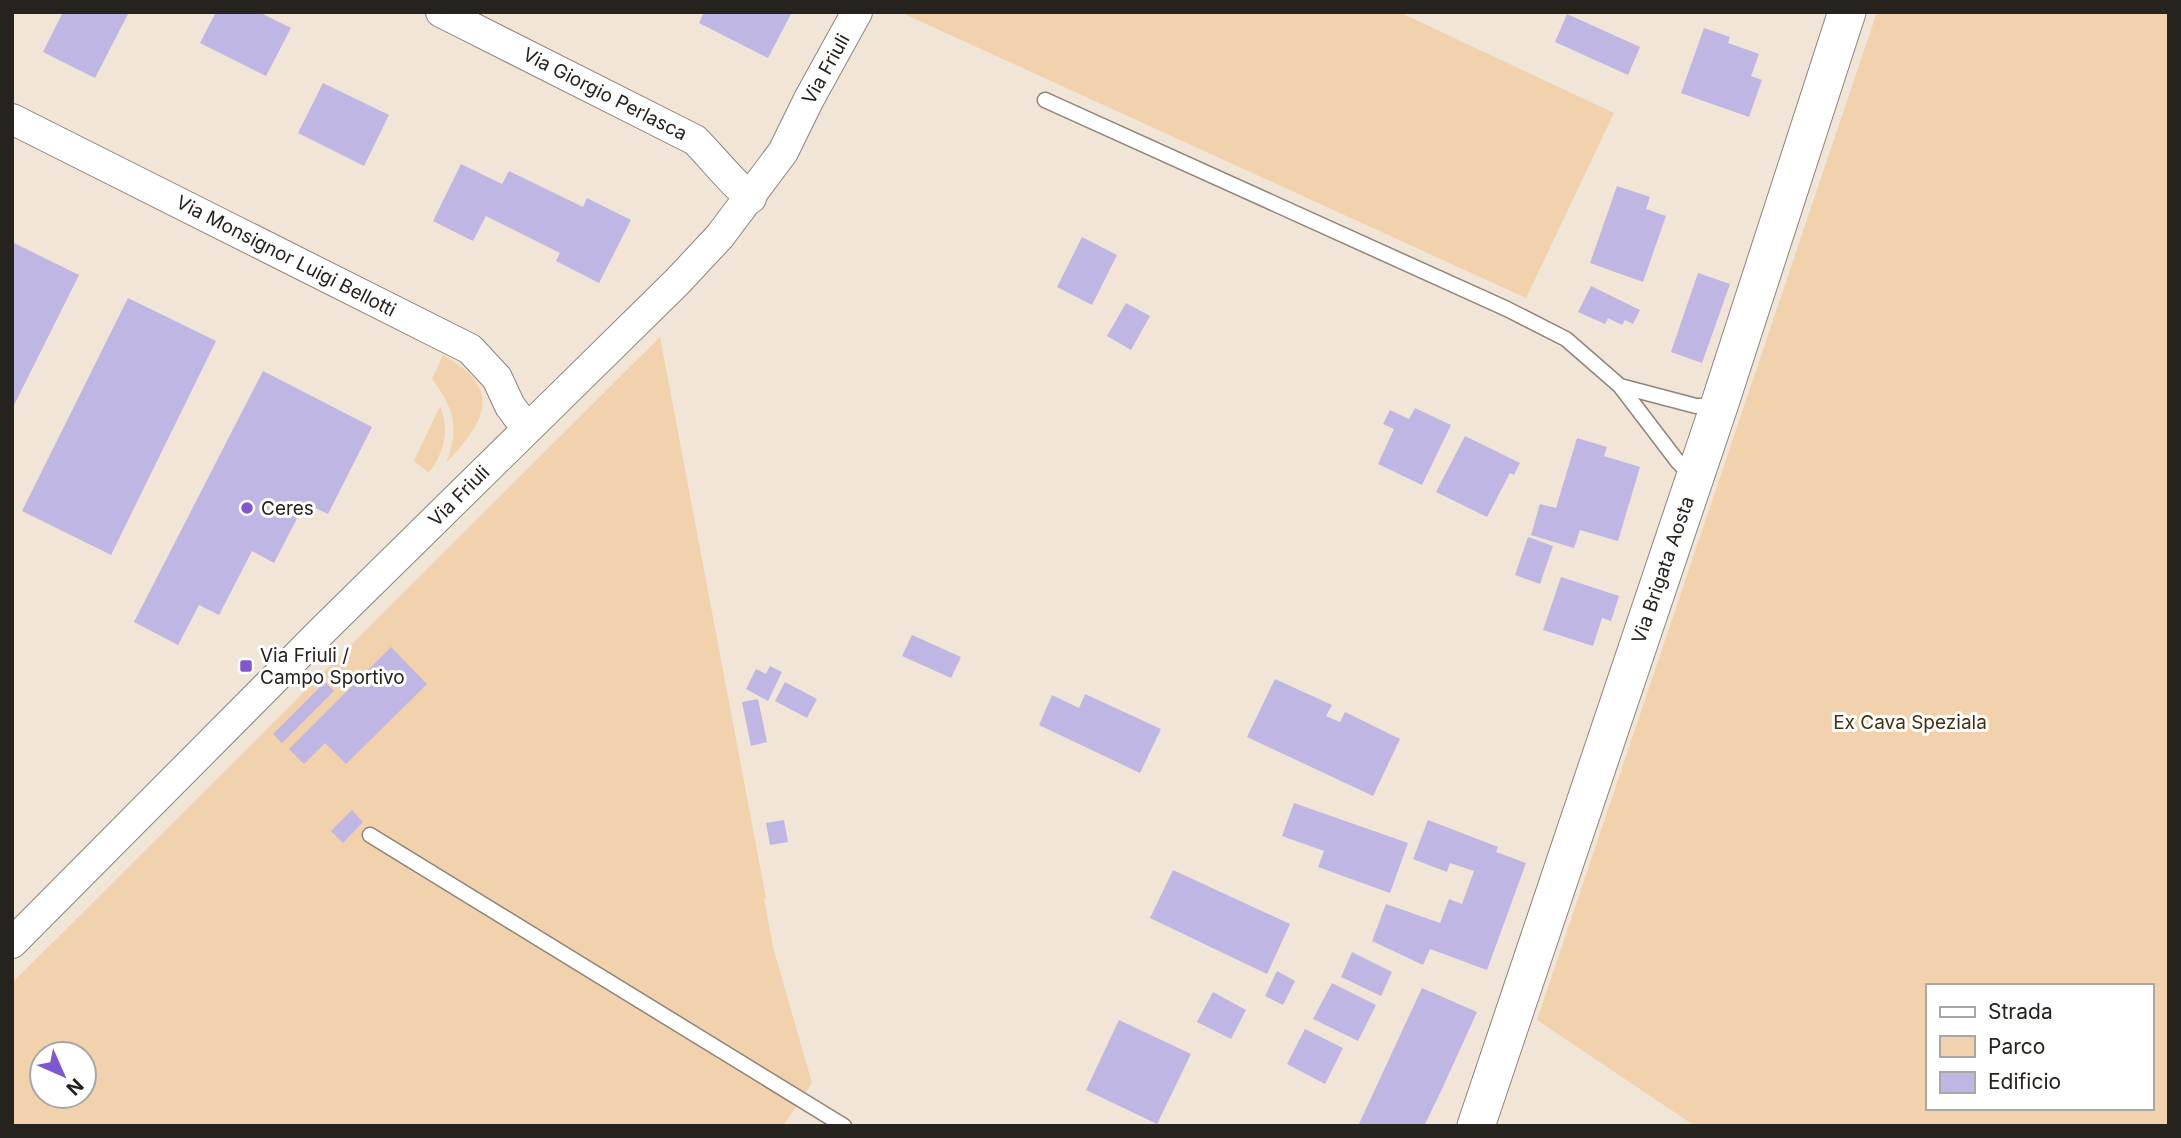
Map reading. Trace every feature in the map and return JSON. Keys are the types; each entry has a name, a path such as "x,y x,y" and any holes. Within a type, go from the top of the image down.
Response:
{"street":[{"name":"Via Giorgio Perlasca","path":"442,12 695,140 723,168 734,184 751,198"},
{"name":"Via Friuli","path":"12,943 313,639 677,282 720,236 783,152 857,12"},
{"name":"Via Brigata Aosta","path":"1476,1126 1719,406 1847,12"},
{"name":"Via Monsignor Luigi Bellotti","path":"12,118 470,349 497,378 510,406 527,429"}],"lane":[{"path":"1045,100 1507,309 1566,339 1620,386 1678,462 1695,478"},
{"path":"1620,386 1696,406 1719,406"},
{"path":"370,835 844,1126"}],"green space":[{"path":"900,12 1399,12 1614,113 1526,298"},
{"name":"Ex Cava Speziala","path":"1877,12 2169,12 2169,1126 1695,1126 1537,1020"},
{"path":"660,337 773,947 812,1083 783,1126 12,1126 12,983"},
{"path":"443,355 475,380 481,393 482,406 479,419 471,433 446,463 454,429 450,409 432,379"},
{"path":"440,406 445,424 444,441 429,473 414,461"}],"building":[{"path":"63,12 129,12 95,78 43,52"},
{"path":"216,12 259,12 291,28 266,76 200,43"},
{"path":"704,12 792,12 768,58 699,23"},
{"path":"1567,14 1640,47 1628,75 1555,42"},
{"path":"1704,28 1730,37 1728,43 1759,54 1751,76 1762,80 1749,117 1681,93"},
{"path":"323,83 389,115 364,166 298,133"},
{"path":"461,164 502,184 509,171 583,207 587,198 631,220 599,283 556,261 560,253 486,216 473,241 433,221"},
{"path":"1617,186 1650,197 1646,209 1666,216 1643,282 1590,263"},
{"path":"1082,237 1117,255 1092,305 1057,287"},
{"path":"12,242 79,275 12,409"},
{"path":"1698,273 1730,284 1702,363 1671,352"},
{"path":"1591,286 1640,310 1633,324 1625,320 1622,325 1608,318 1605,324 1578,312"},
{"path":"128,298 216,341 111,555 22,511"},
{"path":"1126,303 1150,316 1131,350 1107,336"},
{"name":"Ceres","path":"263,371 372,427 328,514 305,503 274,563 252,551 219,615 199,605 178,645 134,622"},
{"path":"1415,408 1451,425 1422,485 1378,464 1394,429 1383,424 1390,410 1409,419"},
{"path":"1465,436 1520,463 1514,475 1510,473 1487,517 1436,492"},
{"path":"1577,438 1607,447 1604,456 1640,467 1618,541 1580,530 1574,548 1531,535 1540,504 1556,508"},
{"path":"1528,537 1553,546 1540,584 1515,575"},
{"path":"1561,577 1619,596 1611,621 1602,618 1593,646 1543,630"},
{"path":"912,635 961,657 951,678 902,656"},
{"path":"391,647 427,684 346,764 325,743 304,764 289,749"},
{"path":"770,666 782,672 768,701 746,689 756,669 766,674"},
{"path":"1275,679 1332,705 1326,716 1340,722 1345,712 1400,739 1373,796 1247,737"},
{"path":"325,682 334,691 282,743 273,734"},
{"path":"785,682 817,699 807,718 775,701"},
{"path":"1085,694 1161,729 1140,773 1039,725 1052,695 1079,708"},
{"path":"758,699 767,742 751,746 742,702"},
{"path":"1294,803 1408,843 1390,893 1318,867 1324,851 1282,836"},
{"path":"352,810 363,822 343,843 331,831"},
{"path":"784,820 788,842 770,845 766,823"},
{"path":"1428,820 1498,847 1496,852 1526,863 1487,970 1430,949 1423,965 1372,941 1386,904 1440,923 1449,899 1462,904 1474,871 1450,863 1447,872 1413,859"},
{"path":"1173,870 1290,924 1267,974 1150,918"},
{"path":"1352,952 1392,972 1381,996 1341,977"},
{"path":"1277,971 1295,981 1283,1005 1265,996"},
{"path":"1332,983 1376,1005 1358,1041 1313,1019"},
{"path":"1422,988 1477,1012 1442,1089 1424,1126 1358,1126"},
{"path":"1213,992 1246,1010 1231,1039 1197,1022"},
{"path":"1119,1020 1191,1054 1157,1124 1086,1090"},
{"path":"1305,1029 1343,1048 1325,1084 1287,1064"}],"place":[{"name":"Ceres","path":"247,508"},
{"name":"Via Friuli / Campo Sportivo","path":"246,666"}]}
